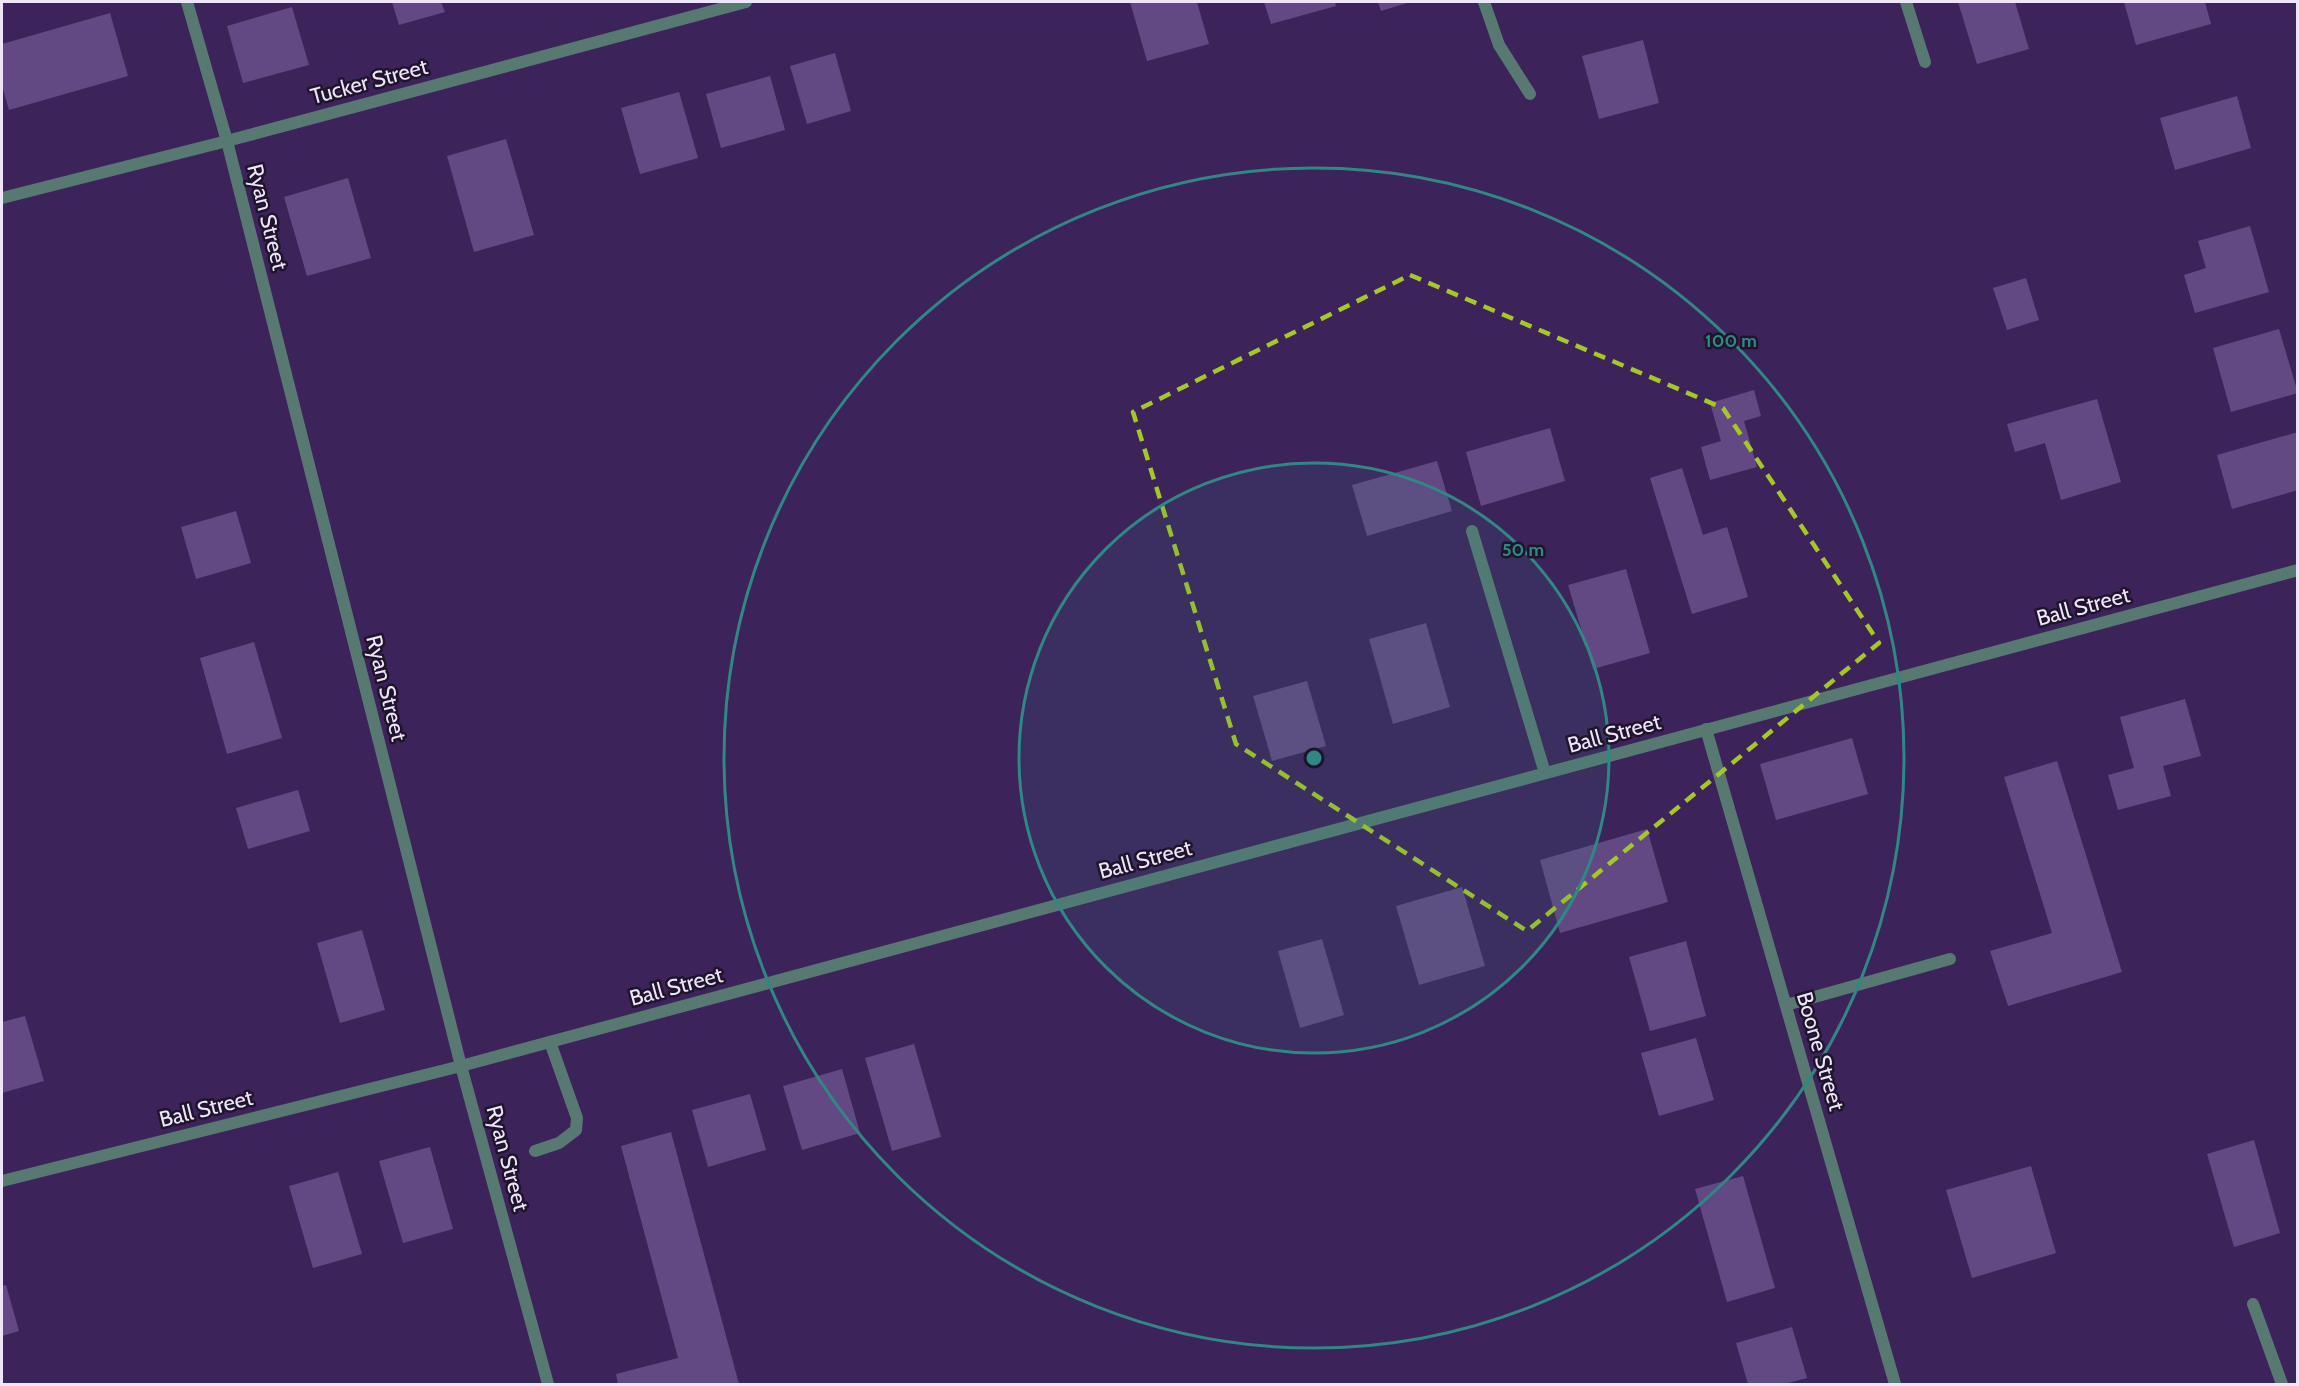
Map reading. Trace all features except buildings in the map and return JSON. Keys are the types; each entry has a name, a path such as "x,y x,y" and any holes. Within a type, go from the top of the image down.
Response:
{"street":[{"name":"Ryan Street","path":"187,2 227,141 461,1066 548,1384"},
{"name":"Tucker Street","path":"2,198 227,141 746,2"},
{"path":"1484,2 1499,45 1530,94"},
{"path":"1906,2 1925,62"},
{"path":"1472,531 1545,773"},
{"name":"Ball Street","path":"2,1181 461,1066 2298,570"},
{"name":"Boone Street","path":"1706,729 1895,1384"},
{"path":"1786,1005 1950,959"},
{"path":"535,1151 559,1143 576,1130 577,1118 550,1042"},
{"path":"2253,1304 2282,1384"}],"highlighted area":[{"path":"1410,275 1723,408 1879,643 1527,931 1236,744 1133,412"}]}
